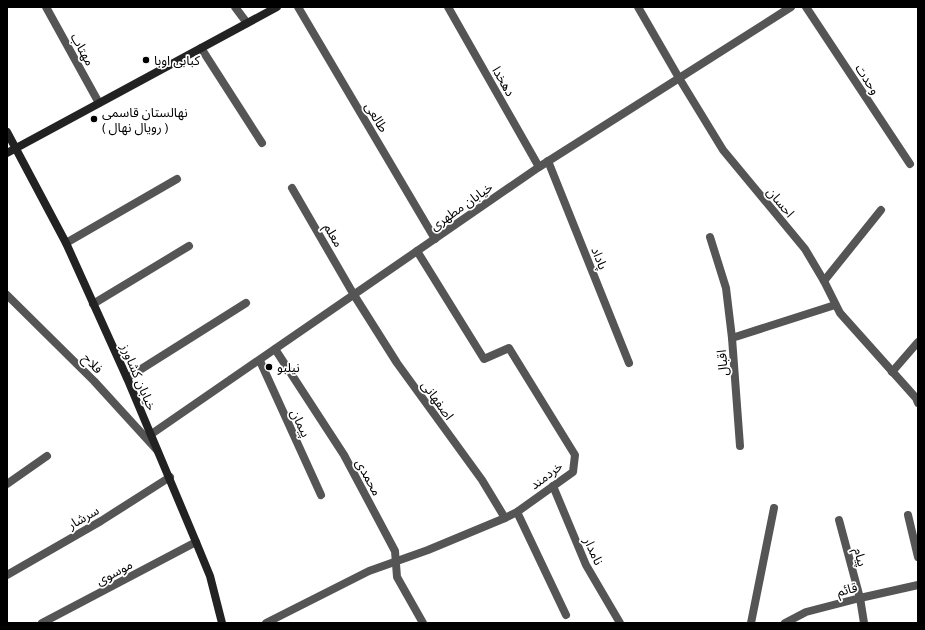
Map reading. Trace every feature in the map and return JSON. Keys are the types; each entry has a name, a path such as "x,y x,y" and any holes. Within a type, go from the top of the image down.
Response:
{"main road":[{"path":"7,153 277,7"},
{"name":"خیابان کشاورز","path":"7,132 66,243 127,378 150,435 170,477 210,576 222,623"}],"street":[{"name":"مهتاب","path":"46,7 99,103"},
{"path":"235,7 247,23"},
{"name":"طالعی","path":"298,7 435,239"},
{"name":"دهخدا","path":"448,7 539,167"},
{"name":"احسان","path":"638,7 723,150 805,249 824,281 840,313 916,398 918,403"},
{"name":"خیابان مطهری","path":"150,435 260,361 539,167 791,7"},
{"name":"وحدت","path":"806,7 910,164"},
{"path":"201,48 262,142"},
{"name":"پاداد","path":"548,161 629,364"},
{"path":"66,243 177,179"},
{"name":"معلم","path":"292,188 354,295"},
{"path":"824,281 881,210"},
{"path":"710,236 726,288 732,338"},
{"path":"93,304 189,246"},
{"name":"خردمند","path":"266,623 369,571 428,550 505,518 517,512 573,472 575,455 510,348 484,359 417,251"},
{"name":"اصفهانی","path":"354,295 397,363 482,480 505,518"},
{"name":"فلاح","path":"7,296 94,381 158,451"},
{"path":"127,378 246,302"},
{"name":"اقبال","path":"740,446 732,338 835,305"},
{"path":"892,372 918,342"},
{"name":"محمدی","path":"275,350 344,455 395,552 397,577 423,623"},
{"name":"پیمان","path":"260,361 321,494"},
{"path":"7,484 47,456"},
{"name":"سرشار","path":"7,575 101,520 170,477"},
{"name":"نامدار","path":"553,486 586,565 620,623"},
{"path":"751,623 774,508"},
{"path":"517,512 566,615"},
{"path":"908,515 918,558"},
{"name":"پیام","path":"839,520 860,598 864,623"},
{"name":"موسوی","path":"42,623 196,542"},
{"name":"قائم","path":"785,623 806,612 918,585"}],"place":[{"name":"کبابی اوبا","path":"146,60"},
{"name":"نهالستان قاسمی ( رویال نهال )","path":"94,119"},
{"name":"نیلبو","path":"269,367"}]}
